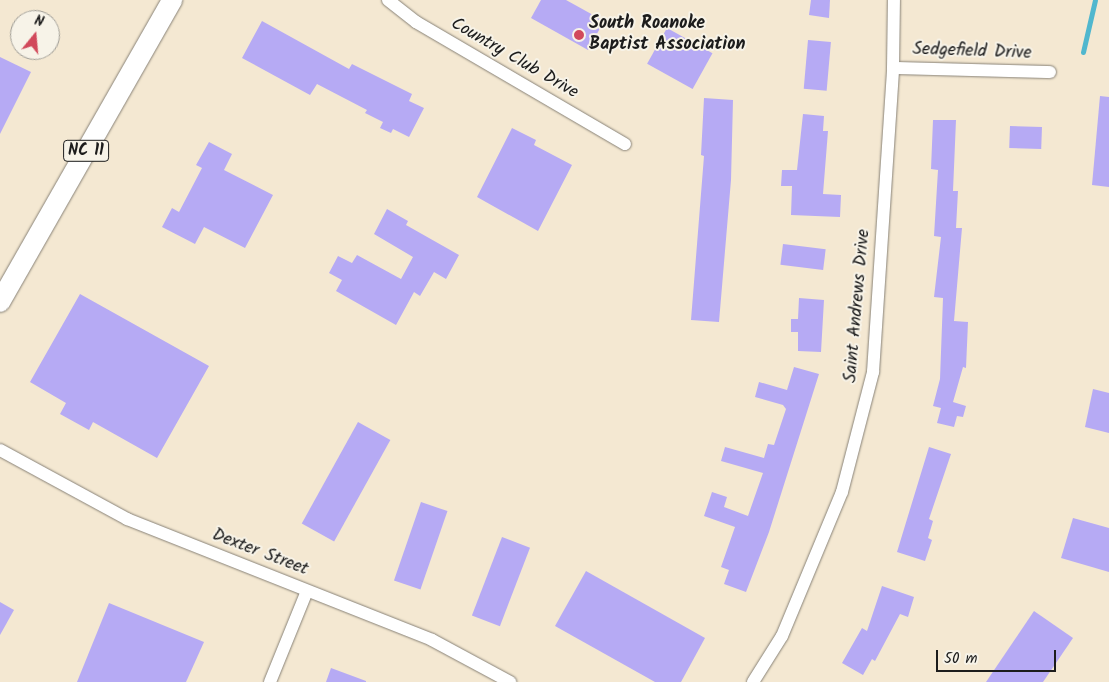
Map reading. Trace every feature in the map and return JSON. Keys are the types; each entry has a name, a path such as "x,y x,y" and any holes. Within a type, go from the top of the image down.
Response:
{"main road":[{"name":"NC 11","path":"0,302 172,0"}],"street":[{"name":"Country Club Drive","path":"388,0 416,22 625,144"},
{"name":"Saint Andrews Drive","path":"753,682 782,636 842,492 873,372 893,68 894,0"},
{"name":"Sedgefield Drive","path":"893,68 1050,72"},
{"name":"Dexter Street","path":"0,450 127,519 432,640 510,682"},
{"path":"270,682 308,590"}],"building":[{"name":"South Roanoke Baptist Association","path":"541,0 566,0 604,21 588,50 531,18"},
{"path":"811,0 830,0 829,18 809,15"},
{"path":"262,21 349,69 352,64 412,94 409,101 424,108 409,137 393,129 391,133 380,128 383,122 365,113 367,110 317,84 310,95 242,58"},
{"path":"667,28 712,53 693,89 647,64"},
{"path":"808,40 831,42 827,91 804,89"},
{"path":"0,57 31,72 0,134"},
{"path":"1100,96 1109,97 1109,187 1092,185"},
{"path":"704,98 733,100 731,180 719,322 691,320 704,156 701,155"},
{"path":"803,114 824,116 823,131 828,131 823,194 841,195 840,217 791,215 792,186 781,186 782,170 797,170"},
{"path":"933,120 956,120 953,191 958,191 956,228 962,228 954,321 968,322 966,368 963,367 953,402 966,406 963,417 957,416 954,427 937,423 941,408 933,406 940,379 943,298 934,297 941,237 934,236 938,170 931,169"},
{"path":"1010,126 1042,127 1041,149 1009,148"},
{"path":"512,128 536,140 534,145 572,165 538,231 477,197"},
{"path":"209,142 232,154 224,170 273,195 245,248 204,227 195,244 162,227 172,208 179,212 202,168 196,165"},
{"path":"387,209 408,221 406,225 459,255 446,279 434,272 420,296 414,292 396,325 336,291 342,280 329,273 338,256 352,263 357,255 401,279 413,257 374,234"},
{"path":"783,244 826,249 823,270 780,265"},
{"path":"80,294 209,366 157,458 93,422 89,430 60,414 66,403 30,382"},
{"path":"799,298 824,300 821,352 798,351 798,332 791,332 791,319 798,319"},
{"path":"794,367 819,374 769,532 746,592 724,584 729,570 721,567 735,527 704,516 712,492 727,497 724,507 748,516 763,473 721,461 725,447 764,458 768,444 774,445 786,409 783,405 755,397 759,382 787,390"},
{"path":"1093,389 1109,393 1109,433 1085,427"},
{"path":"358,422 390,440 334,541 302,523"},
{"path":"929,447 951,454 929,519 933,521 928,538 932,540 925,561 897,552"},
{"path":"421,502 447,511 420,590 394,580"},
{"path":"1073,518 1109,528 1109,572 1061,558"},
{"path":"502,537 530,548 500,626 472,615"},
{"path":"586,571 705,638 681,682 655,682 555,626"},
{"path":"882,586 914,597 908,617 900,614 875,661 872,659 863,675 842,663 862,628 867,631"},
{"path":"0,602 14,610 0,635"},
{"path":"109,603 204,642 186,682 77,682"},
{"path":"1034,611 1073,638 1043,682 986,682"},
{"path":"331,668 366,681 366,682 326,682"}],"waterway":[{"path":"1083,52 1095,0"}],"place":[{"name":"South Roanoke Baptist Association","path":"579,35"}]}
